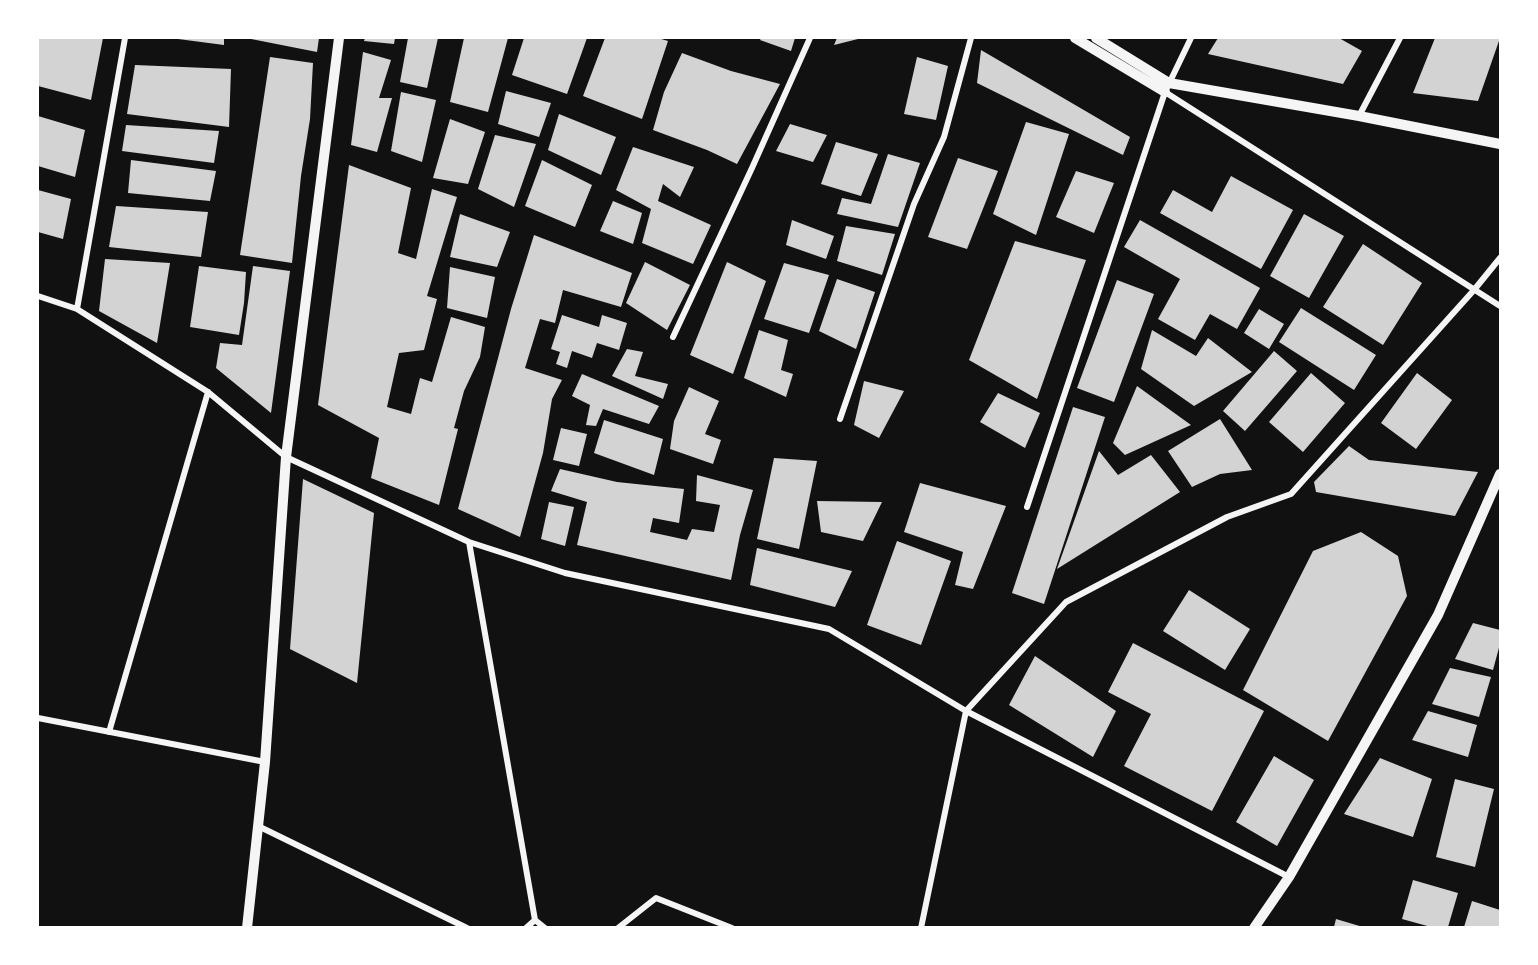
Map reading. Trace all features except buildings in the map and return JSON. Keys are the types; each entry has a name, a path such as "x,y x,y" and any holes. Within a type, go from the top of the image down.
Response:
{"street":[{"path":"77,309 125,38"},
{"path":"247,927 265,762 286,457 339,38"},
{"path":"673,337 810,38"},
{"path":"840,418 914,204 944,137 971,38"},
{"path":"1075,38 1167,88 1359,116 1500,144"},
{"path":"1096,38 1167,88 1500,306"},
{"path":"1027,507 1167,88 1191,38"},
{"path":"1359,116 1400,38"},
{"path":"921,927 966,711 1066,602 1227,517 1291,494 1500,258"},
{"path":"38,296 77,309 208,392 286,457 469,542 565,573 829,629 966,711 1289,877"},
{"path":"108,732 208,392"},
{"path":"1254,927 1289,877 1438,615 1500,474"},
{"path":"469,542 536,920 545,927"},
{"path":"38,718 265,762"},
{"path":"258,826 467,927"},
{"path":"618,927 656,898 732,927"},
{"path":"526,927 536,920"}]}
